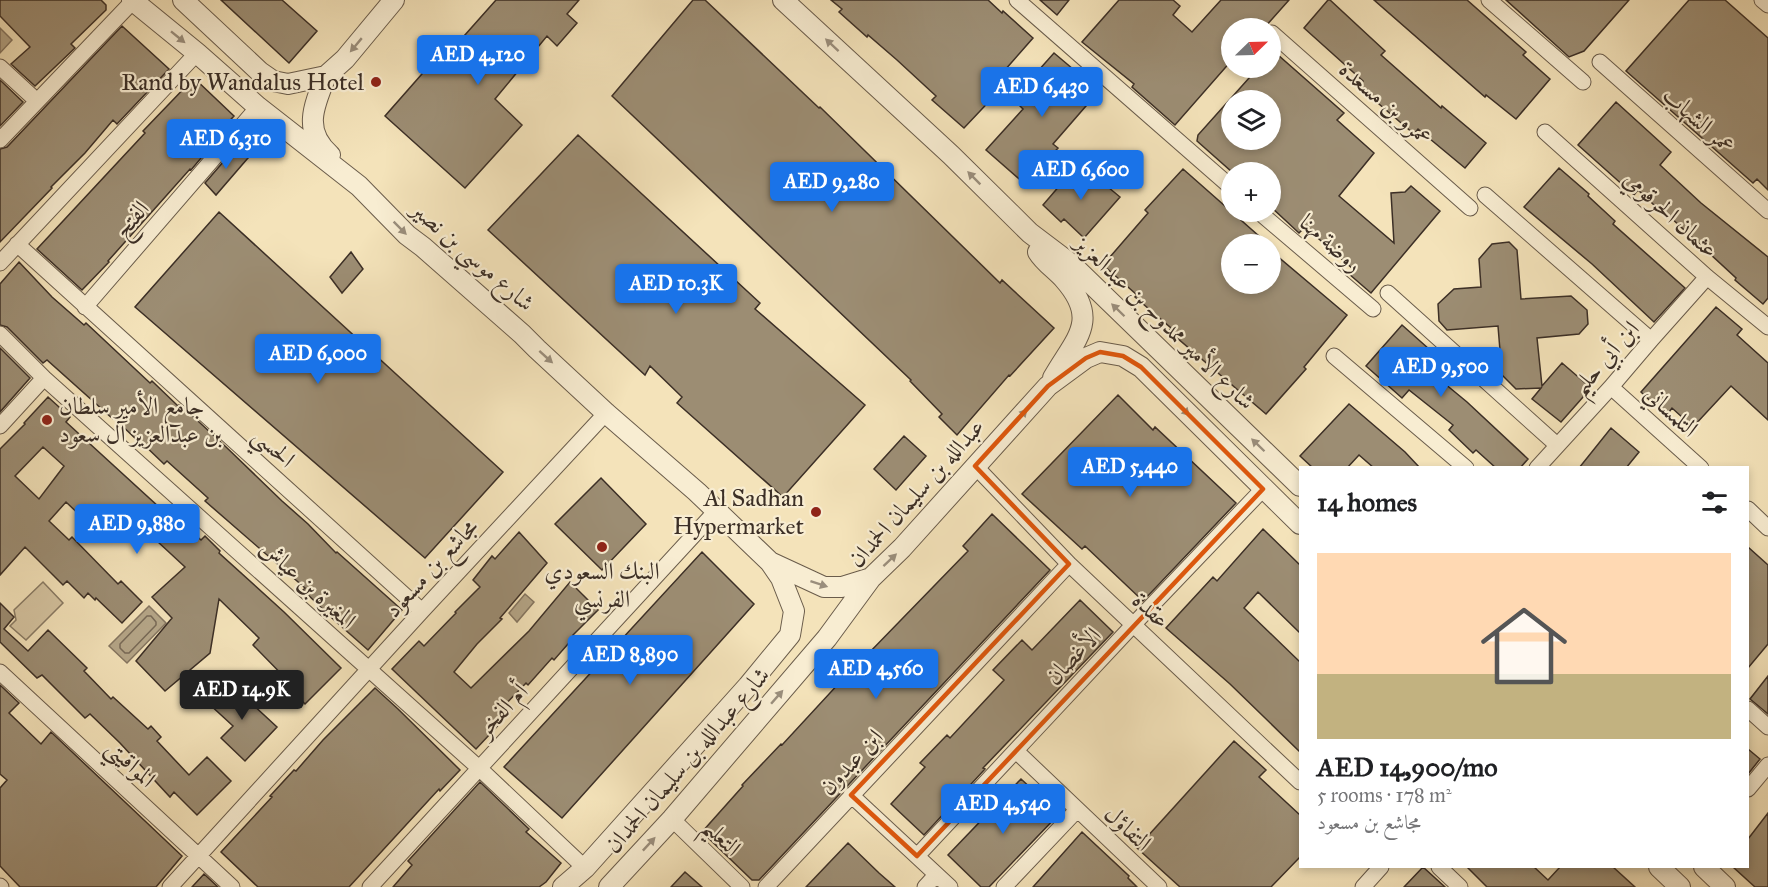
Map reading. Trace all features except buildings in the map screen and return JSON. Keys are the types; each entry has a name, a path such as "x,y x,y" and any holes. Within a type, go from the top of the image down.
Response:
{"street":[{"path":"183,0 260,72 273,81 288,84 326,76"},
{"path":"359,186 322,148 311,119 314,103 326,76 345,59 394,0"},
{"name":"شارع الأمير ممدوح بن عبدالعزيز","path":"783,0 951,155 1030,233 1071,264 1299,485"},
{"path":"1017,0 1221,178"},
{"path":"1489,0 1583,82"},
{"path":"1762,0 1768,5"},
{"path":"0,140 133,1"},
{"name":"شارع موسي بن نصير","path":"133,1 258,107 359,186 407,235 522,334 606,413 697,492 770,562"},
{"name":"عمرو بن مسعدة","path":"1281,41 1470,208"},
{"path":"0,263 197,53"},
{"name":"عمر الشهاب","path":"1600,62 1768,211"},
{"path":"0,67 37,101"},
{"name":"الفتح","path":"85,307 258,107"},
{"name":"عثمان الحرقومي","path":"1545,132 1707,277 1766,321"},
{"path":"1485,195 1651,340"},
{"name":"روضة مهنا","path":"1271,222 1373,309"},
{"path":"1030,233 1040,256 1076,292 1083,317 1078,340 1048,386"},
{"name":"الحسي","path":"17,244 422,611"},
{"name":"ابن أبي حليم","path":"1539,466 1707,277"},
{"path":"1388,293 1557,445"},
{"name":"المغيرة بن عياش","path":"0,334 44,378 479,768 585,868"},
{"name":"شارع الأمير ممدوح بن عبدالعزيز","path":"1048,386 1086,358 1101,352 1123,356 1141,367 1299,523"},
{"path":"1334,356 1464,466"},
{"path":"0,426 44,378"},
{"name":"عبدالله بن سليمان الحمدان","path":"827,638 871,578 902,548 1048,386"},
{"name":"التلمساني","path":"1611,387 1699,466"},
{"name":"مجاشع بن مسعود","path":"170,887 606,413"},
{"name":"عقدة","path":"975,466 1069,564 1299,781"},
{"name":"الأغصان","path":"917,856 1263,489"},
{"path":"1749,510 1768,528"},
{"name":"أم الفخر","path":"370,887 716,511"},
{"path":"770,562 824,587 842,587 871,578"},
{"path":"563,887 585,868 748,686 790,635 794,611 781,578 770,562"},
{"name":"ابن عبدون","path":"766,887 1069,564"},
{"name":"شارع عبدالله بن سليمان الحمدان","path":"613,886 827,638"},
{"name":"المواقيتي","path":"0,672 232,887"},
{"path":"1749,710 1768,727"},
{"name":"التفاؤل","path":"1016,751 1158,887"},
{"path":"1749,788 1768,765"},
{"path":"851,795 950,887"},
{"path":"1004,887 1077,810"},
{"name":"التعليم","path":"672,819 742,887"},
{"path":"1363,887 1380,868"},
{"path":"1440,868 1460,887"},
{"path":"1660,868 1680,887"},
{"path":"1705,868 1725,887"},
{"path":"925,887 936,875"}],"highlighted area":[{"path":"1100,352 1123,356 1141,367 1263,489 917,856 851,795 1069,564 975,466 1048,386 1086,358"}],"shaded area":[{"path":"43,582 63,603 26,640 10,626 16,620 14,610"}],"water":[{"path":"0,28 12,40 0,53"},
{"path":"525,594 534,602 517,622 509,613"},
{"path":"149,606 166,623 127,663 109,646"}],"place":[{"name":"Rand by Wandalus Hotel","path":"376,82"},
{"name":"جامع الأمير سلطان بن عبدالعزيز آل سعود","path":"47,420"},
{"name":"Al Sadhan Hypermarket","path":"816,512"},
{"name":"البنك السعودي الفرنسي","path":"602,547"}]}
